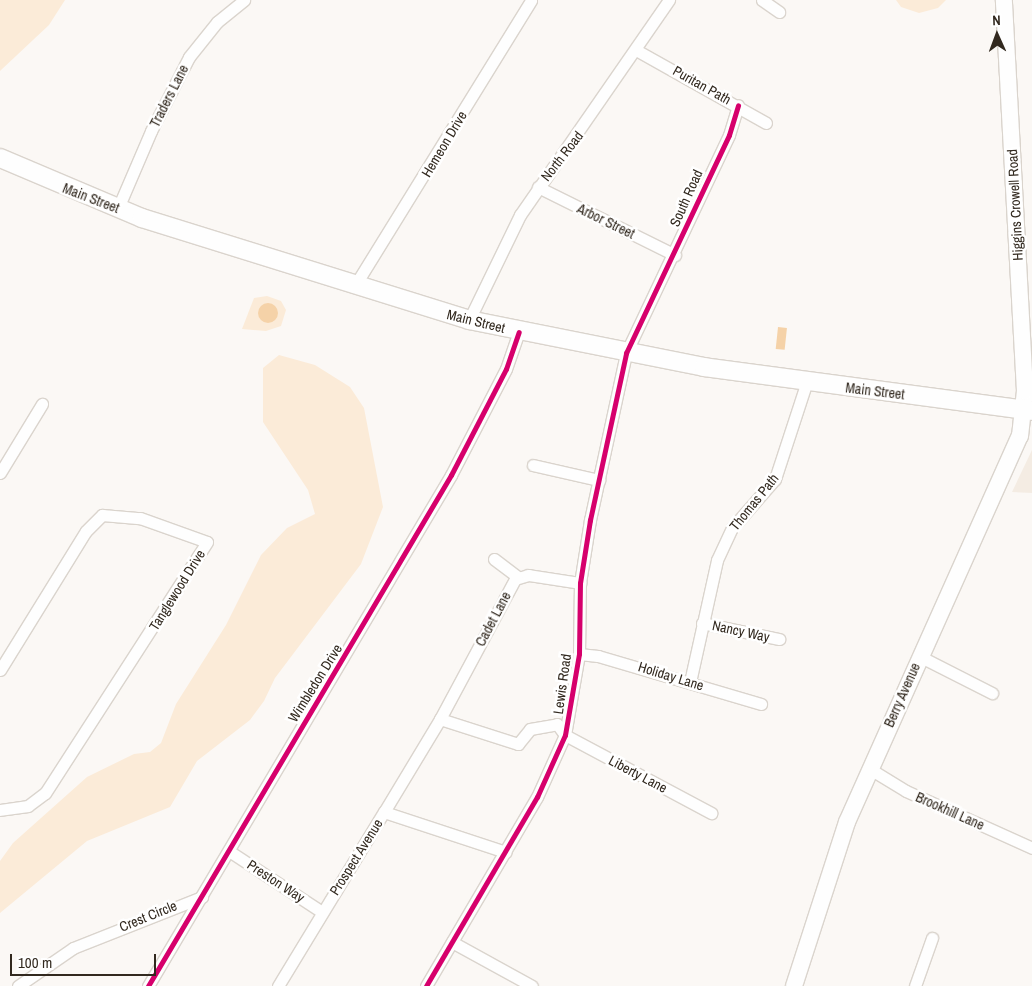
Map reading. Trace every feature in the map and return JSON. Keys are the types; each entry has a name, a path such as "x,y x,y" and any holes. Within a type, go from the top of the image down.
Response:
{"main road":[{"name":"Main Street","path":"0,158 118,208 354,287 469,320 626,353 807,381 1028,411"}],"street":[{"name":"Traders Lane","path":"118,208 151,131 189,57 217,22 244,0"},
{"name":"Hemeon Drive","path":"354,287 531,0"},
{"name":"North Road","path":"469,320 538,187 636,50 669,0"},
{"path":"762,0 780,12"},
{"name":"Higgins Crowell Road","path":"1004,0 1025,271 1021,320 1028,411"},
{"name":"Puritan Path","path":"636,50 738,105 766,124"},
{"name":"South Road","path":"626,353 675,255 738,105"},
{"name":"Arbor Street","path":"538,187 675,255"},
{"path":"1021,320 1032,303"},
{"name":"Wimbledon Drive","path":"148,986 451,475 506,369 519,332"},
{"name":"Lewis Road","path":"426,986 554,767 565,735 579,654 580,583 599,480 626,353"},
{"name":"Thomas Path","path":"690,682 702,622 725,538 777,475 807,381"},
{"path":"0,473 42,404"},
{"name":"Berry Avenue","path":"794,986 847,822 920,656 1014,455 1028,411"},
{"path":"533,465 599,480"},
{"name":"Tanglewood Drive","path":"0,670 86,531 102,515 140,518 207,542 45,793 28,806 0,810"},
{"path":"494,559 518,577"},
{"name":"Cadet Lane","path":"384,812 440,719 518,577 580,583"},
{"name":"Nancy Way","path":"702,622 779,639"},
{"name":"Holiday Lane","path":"579,654 690,682 762,704"},
{"path":"920,656 992,692"},
{"path":"440,719 518,744 530,729 542,724 557,724 565,735"},
{"name":"Liberty Lane","path":"565,735 711,813"},
{"name":"Brookhill Lane","path":"870,769 906,791 1032,848"},
{"name":"Prospect Avenue","path":"278,986 384,812 506,852"},
{"name":"Preston Way","path":"229,851 322,912"},
{"name":"Crest Circle","path":"18,986 72,948 202,897"},
{"path":"915,986 932,938"},
{"path":"452,942 532,986"}],"shaded area":[{"path":"0,0 65,0 49,25 0,71"},
{"path":"896,0 946,0 938,8 919,13 901,7"},
{"path":"267,296 281,301 286,310 281,326 266,331 242,329 254,298"},
{"path":"268,303 275,306 278,313 275,320 268,323 261,320 258,313 261,306"},
{"path":"778,327 787,328 785,350 776,349"},
{"path":"279,355 315,365 350,387 364,408 383,507 361,564 275,678 264,701 250,720 197,761 170,807 87,841 0,913 0,861 13,843 87,777 134,754 150,752 161,743 176,704 226,625 261,555 287,528 315,514 308,490 263,422 263,368"},
{"path":"1032,450 1032,493 1012,492"}],"cycle path":[{"path":"426,986 537,797 565,735 579,654 580,583 590,520 626,353 729,135 738,105"},
{"path":"148,986 451,475 506,369 519,332"}]}
